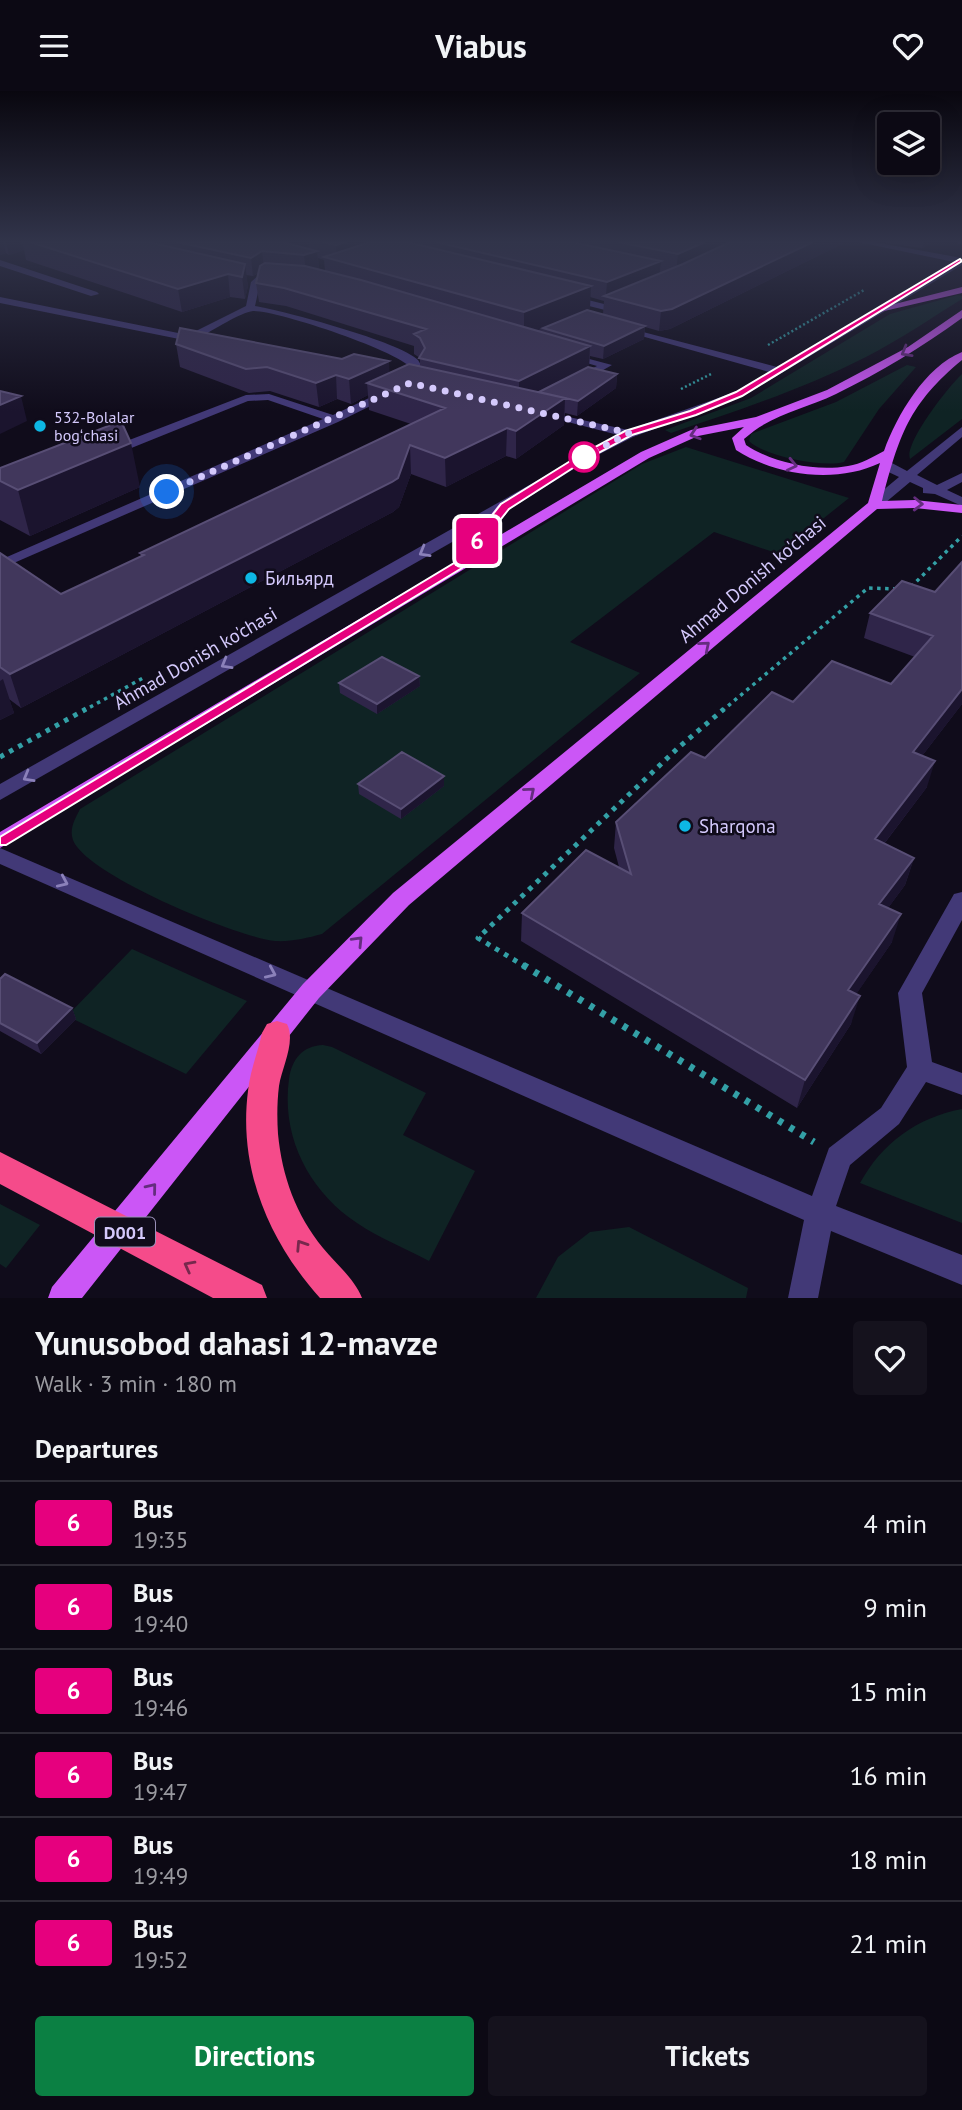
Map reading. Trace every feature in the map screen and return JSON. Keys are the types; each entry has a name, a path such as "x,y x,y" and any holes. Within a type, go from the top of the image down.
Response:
{"highway":[{"path":"277,1033 263,1088 261,1141 267,1167 275,1195 302,1249 344,1298"},
{"name":"D001","path":"0,1167 249,1298"}],"main road":[{"path":"880,309 926,298"},
{"path":"0,841 645,455 695,433 759,420 831,392 912,349 962,313"},
{"path":"962,355 925,387 902,424 887,459 874,505 915,504 962,509"},
{"path":"759,420 738,438 740,447 756,456 791,465 840,471 887,459"},
{"name":"Ahmad Donish ko'chasi","path":"63,1298 311,991 401,899 874,505"},
{"path":"458,565 505,506"}],"street":[{"path":"250,308 253,298"},
{"path":"570,298 605,307"},
{"name":"Ahmad Donish ko'chasi","path":"0,793 505,506 584,457 629,433 710,407 779,371 898,298"},
{"path":"0,300 215,344"},
{"path":"583,316 617,303"},
{"path":"190,338 250,308 288,315 384,347 412,361 418,370 416,384"},
{"path":"609,324 779,371"},
{"path":"560,352 607,365 570,383"},
{"path":"384,378 416,384"},
{"path":"0,565 416,384"},
{"path":"103,455 246,398 269,397 334,419"},
{"path":"535,411 629,433"},
{"name":"Ahmad Donish ko'chasi","path":"874,505 962,431"},
{"path":"887,459 908,476 962,502"},
{"path":"890,492 937,490 962,477"},
{"path":"0,855 820,1213 962,1270"},
{"path":"803,1298 820,1213 839,1157 890,1115 920,1069 909,993 962,901"},
{"path":"920,1069 962,1084"}],"path":[{"path":"839,1157 478,938 679,747 868,588 909,589 962,535"}],"green space":[{"path":"946,298 962,298 890,344 842,369 671,433 665,430 751,398 890,314"},
{"path":"907,365 916,367 879,409 844,462 809,462 780,456 749,441 751,434 836,402"},
{"path":"962,374 962,419 910,459 910,451 920,428"},
{"path":"686,447 849,498 779,554 714,532 570,642 640,673 322,934 275,941 198,917 105,870 84,854 73,840 72,828 80,809 642,464"},
{"path":"132,949 247,1001 186,1074 67,1016"},
{"path":"323,1045 426,1093 403,1135 475,1171 429,1261 374,1233 340,1210 312,1179 302,1161 294,1142 290,1121 289,1079 299,1055 309,1048"},
{"path":"962,1109 962,1223 860,1183 879,1156 902,1134 930,1119"},
{"path":"0,1204 40,1225 6,1268 0,1264"},
{"path":"629,1227 748,1288 746,1298 536,1298 558,1257 590,1232"}],"building":[{"path":"320,298 425,298 590,346 519,381 419,358 425,348 420,338 414,334 426,329"},
{"path":"474,298 559,298 524,312"},
{"path":"613,298 694,298 661,311"},
{"path":"587,310 645,326 604,346 543,328"},
{"path":"180,328 342,359 354,354 389,361 349,379 336,375 316,383 267,367 246,369 176,344"},
{"path":"409,364 565,398 516,431 507,428 445,458 410,445 398,478 392,482 10,674 0,667 0,553 61,594 144,555 140,553 445,408 367,383"},
{"path":"588,367 617,374 578,401 539,392"},
{"path":"0,391 21,396 0,405"},
{"path":"121,421 131,443 18,490 0,481 0,468"},
{"path":"962,562 962,689 913,752 935,761 875,839 914,858 879,904 901,914 848,990 860,996 805,1080 522,913 586,850 631,874 616,822 691,752 705,758 772,692 793,702 832,661 891,684 933,636 870,613 902,581 935,592"},
{"path":"382,657 419,676 377,704 339,683"},
{"path":"402,752 444,776 401,809 358,784"},
{"path":"5,974 72,1008 37,1043 0,1023 0,979"}],"bus line":[{"name":"6","path":"0,841 458,565 505,506 584,457 629,433 710,407 739,394 898,298"}],"place":[{"name":"532-Bolalar bogʻchasi","path":"40,426"},
{"name":"Бильярд","path":"251,578"},
{"name":"Sharqona","path":"685,826"}],"route":[{"path":"167,492 410,383 629,433 584,457"}]}
